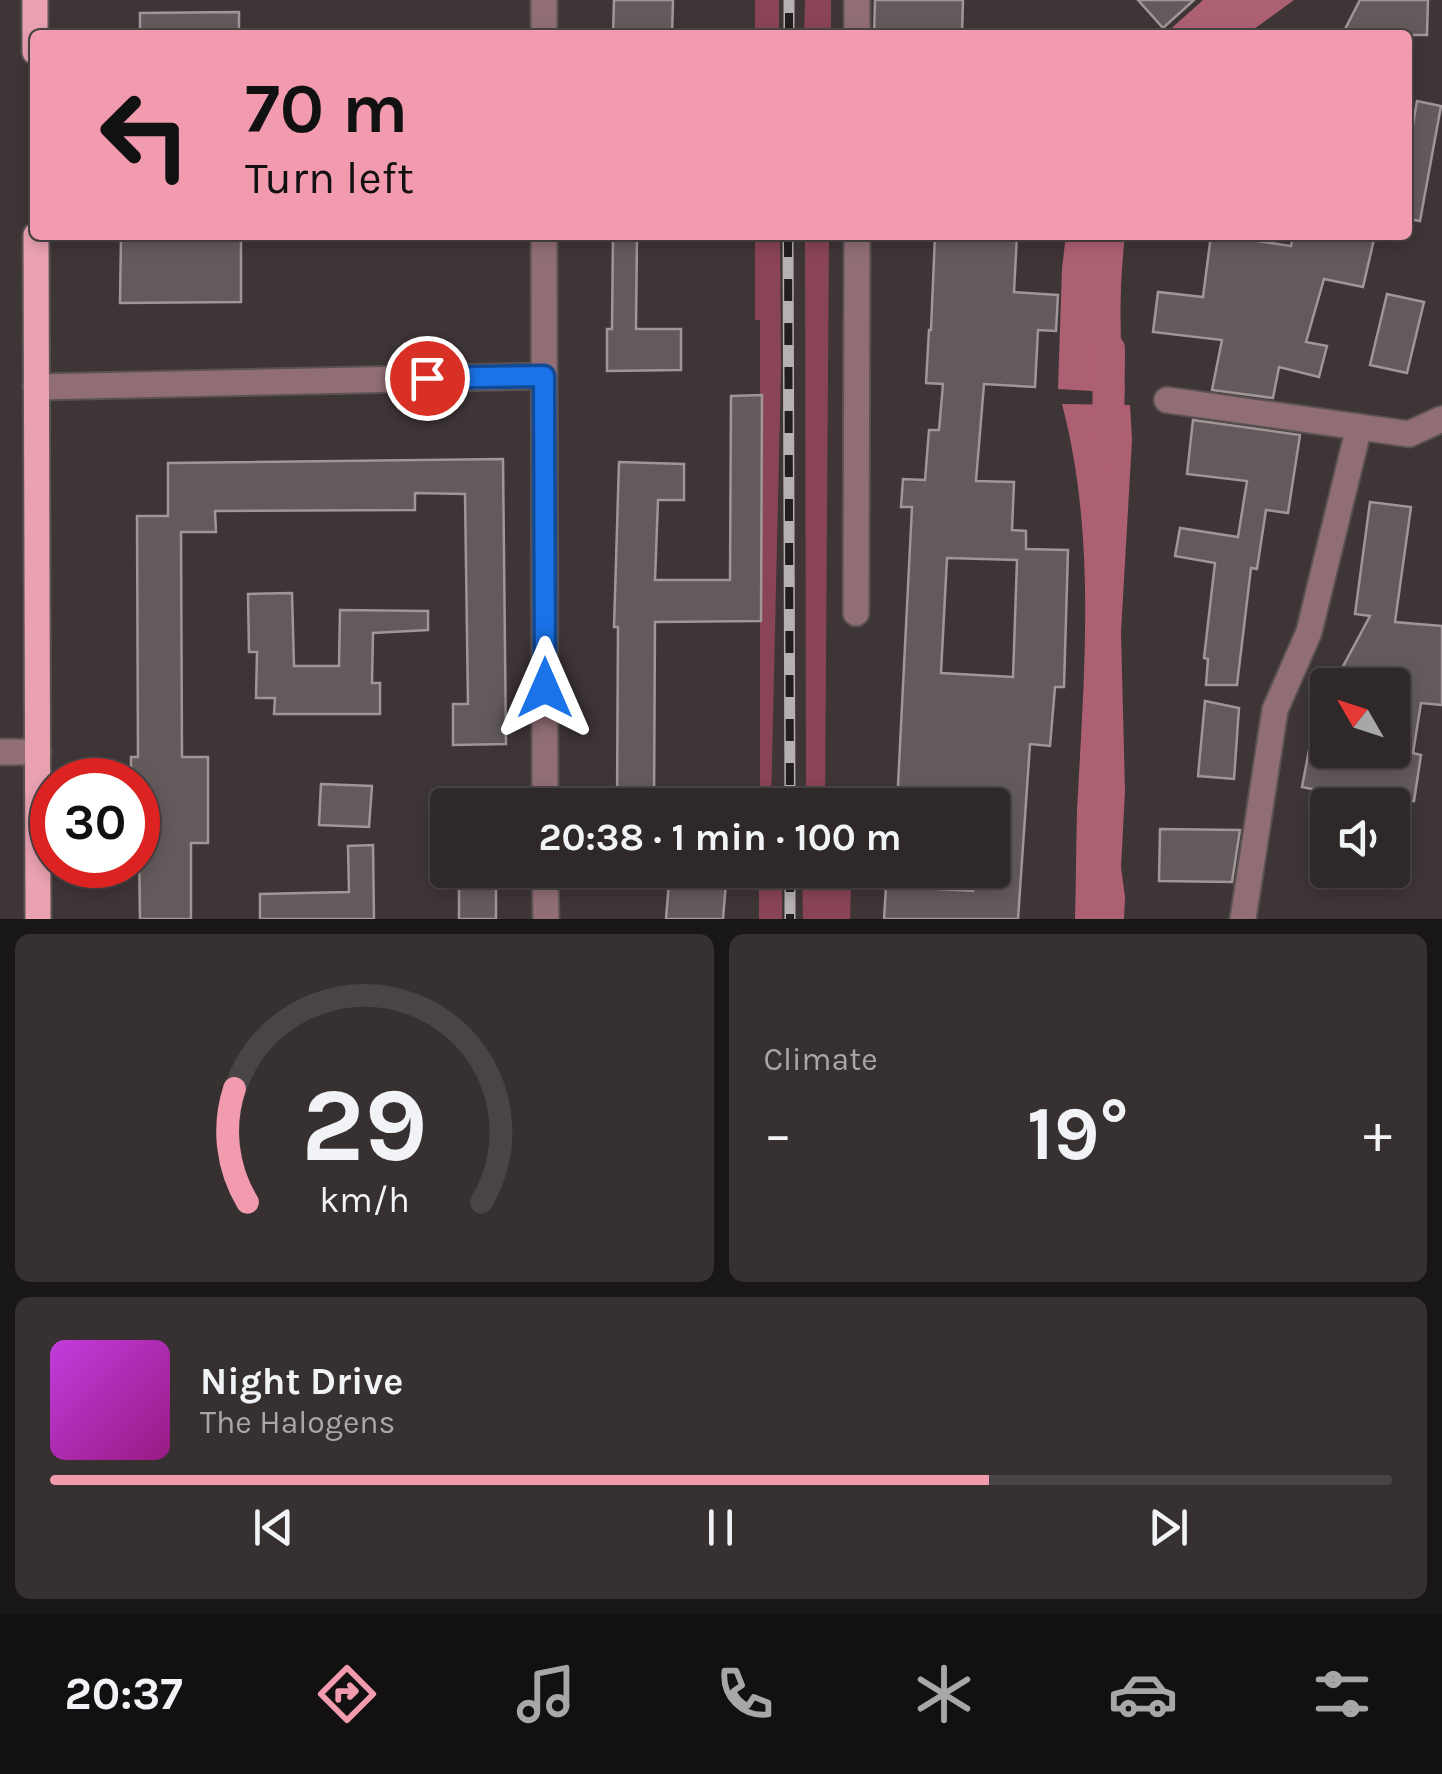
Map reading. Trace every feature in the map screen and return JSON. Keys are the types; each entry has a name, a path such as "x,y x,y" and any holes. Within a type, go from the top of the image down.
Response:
{"main road":[{"path":"35,0 35,30"},
{"path":"36,240 38,919"}],"street":[{"path":"544,0 544,30"},
{"path":"857,0 857,30"},
{"path":"544,240 545,788"},
{"path":"856,613 857,240"},
{"path":"36,386 544,376"},
{"path":"1168,400 1409,434 1442,419"},
{"path":"1243,919 1274,710 1309,632 1359,427"},
{"path":"0,752 38,752"},
{"path":"546,888 546,919"}],"shaded area":[{"path":"755,0 779,0 779,30 755,30"},
{"path":"805,0 831,0 831,30 804,30"},
{"path":"1203,0 1294,0 1253,30 1170,30"},
{"path":"755,240 780,240 781,370 771,788 760,788 760,320 755,320"},
{"path":"805,240 829,240 825,788 806,788"},
{"path":"1065,240 1125,240 1120,314 1125,393 1058,389"},
{"path":"1062,404 1130,405 1132,440 1121,632 1124,919 1075,919 1085,658 1084,555 1073,454"},
{"path":"759,888 782,888 782,919 759,919"},
{"path":"802,888 851,888 850,919 803,919"}],"building":[{"path":"614,0 673,0 672,30 613,30"},
{"path":"875,0 963,0 962,30 874,30"},
{"path":"1138,0 1194,0 1163,28"},
{"path":"1360,0 1428,0 1427,35 1412,35 1412,30 1345,30"},
{"path":"239,12 239,30 140,30 140,13"},
{"path":"1417,101 1441,106 1420,221 1412,220 1412,130"},
{"path":"121,240 241,240 241,302 120,303"},
{"path":"613,240 637,240 636,329 681,329 681,370 607,371 607,329 612,329"},
{"path":"935,240 1017,240 1014,292 1058,295 1056,331 1038,330 1035,387 984,384 976,481 1014,482 1012,530 1026,531 1026,549 1068,550 1064,687 1055,687 1050,746 1030,744 1018,919 884,919 886,888 1010,888 1010,788 898,788 912,507 901,507 903,479 925,480 929,430 939,430 943,384 926,383","holes":["947,558 1017,560 1013,677 941,673"]},
{"path":"1210,240 1291,246 1292,240 1374,240 1363,287 1324,279 1306,342 1327,346 1319,377 1279,367 1273,398 1212,390 1222,340 1153,332 1158,292 1203,297"},
{"path":"1387,294 1424,302 1407,373 1370,365"},
{"path":"762,395 761,621 655,622 654,788 617,788 618,627 614,627 619,462 684,464 684,500 658,500 655,580 730,580 731,396"},
{"path":"1193,420 1300,435 1288,513 1266,510 1257,569 1251,568 1237,685 1206,685 1208,659 1204,658 1215,563 1175,556 1180,528 1238,537 1247,481 1187,474"},
{"path":"503,459 506,744 453,745 453,704 468,704 465,494 415,493 415,510 215,511 216,532 181,532 182,757 208,757 208,843 191,843 191,919 140,919 140,888 160,888 160,758 131,758 138,757 137,516 168,516 168,463"},
{"path":"1370,502 1411,507 1395,622 1442,626 1442,705 1421,703 1413,753 1421,755 1414,801 1410,800 1410,788 1302,787 1309,750 1310,768 1410,768 1410,668 1342,668 1370,616 1355,614"},
{"path":"292,593 294,666 339,666 340,610 428,611 428,630 373,633 372,683 380,683 380,714 274,714 275,698 256,698 257,652 249,652 248,594"},
{"path":"1205,701 1239,708 1234,779 1198,776"},
{"path":"321,784 372,786 369,827 319,825"},
{"path":"1160,829 1240,830 1232,882 1159,881"},
{"path":"373,845 374,919 260,919 260,894 349,892 348,846"},
{"path":"459,888 496,888 496,919 459,919"},
{"path":"669,888 726,888 723,919 666,919"}],"waterway":[{"path":"1108,450 1109,349"}],"railway":[{"path":"789,0 789,30"},
{"path":"788,240 790,788"},
{"path":"790,888 790,919"}],"route":[{"path":"427,378 544,376 545,688"}]}
